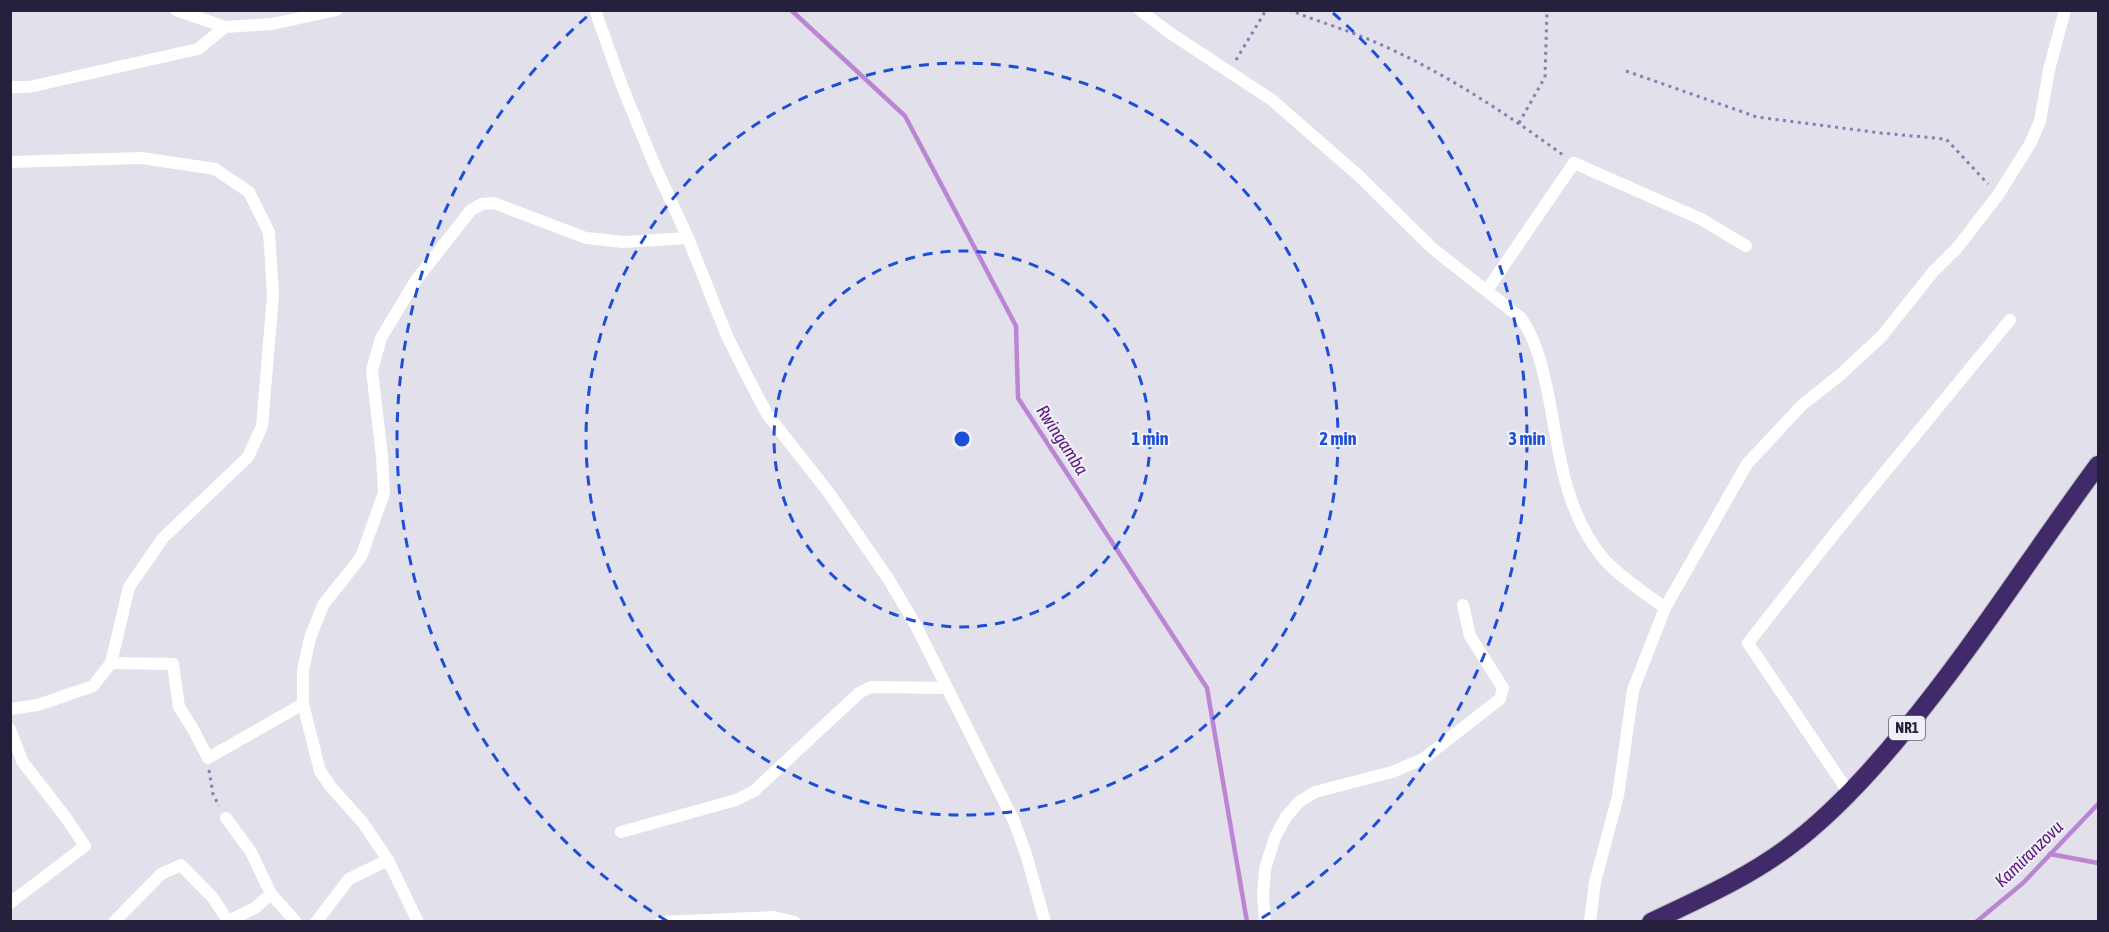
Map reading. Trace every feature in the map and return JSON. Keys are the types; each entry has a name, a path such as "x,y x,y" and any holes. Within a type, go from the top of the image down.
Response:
{"highway":[{"name":"NR1","path":"1651,921 1704,897 1747,874 1786,849 1849,793 1879,762 1933,697 2098,465"}],"street":[{"path":"176,10 225,27 272,24 337,10"},
{"path":"595,10 627,98 688,238 727,336 768,414 829,493 889,580 915,624 1014,821 1045,921"},
{"path":"1140,10 1170,33 1272,100 1358,176 1432,248 1521,318 1529,330 1547,389 1563,474 1574,507 1585,530 1606,561 1665,608"},
{"path":"1590,921 1595,882 1618,796 1633,690 1665,608 1747,464 1802,405 1881,338 1933,272 1957,248 1998,195 2036,132 2040,121 2049,70 2065,10"},
{"path":"10,87 29,87 198,49 225,27"},
{"path":"10,162 142,158 215,169 249,192 269,232 273,294 262,426 248,457 163,538 129,587 111,663 93,686 38,705 10,709"},
{"path":"1487,290 1574,163 1701,219 1746,246"},
{"path":"418,921 388,860 363,823 320,771 303,704 303,670 310,638 324,605 361,557 384,493 372,370 381,338 416,280 471,210 482,204 494,203 586,238 623,242 688,238"},
{"path":"1849,793 1748,643 1834,534 2010,320"},
{"path":"1265,921 1264,869 1275,837 1286,817 1299,802 1315,792 1392,772 1423,759 1500,699 1503,688 1470,636 1463,605"},
{"path":"111,663 172,664 178,707 208,758 303,704"},
{"path":"621,832 736,801 754,791 859,693 871,687 947,688"},
{"path":"10,729 22,761 64,814 85,846 10,903"},
{"path":"226,818 251,852 271,894 296,921"},
{"path":"316,921 349,879 388,860"},
{"path":"114,921 161,874 182,865 213,898 228,921 255,908 271,894"},
{"path":"661,921 773,917 795,921"}],"path":[{"path":"1229,72 1266,10"},
{"path":"1289,10 1374,41 1435,71 1519,123 1574,163"},
{"path":"1519,123 1545,77 1547,10"},
{"path":"1626,71 1756,117 1946,139 1998,195"},
{"path":"208,758 213,794 226,818"}],"waterway":[{"name":"Rwingamba","path":"791,10 905,116 1016,326 1018,398 1207,688 1247,922"},
{"name":"Kamiranzovu","path":"1976,922 2023,883 2098,804"},
{"path":"2050,854 2098,863"}]}
